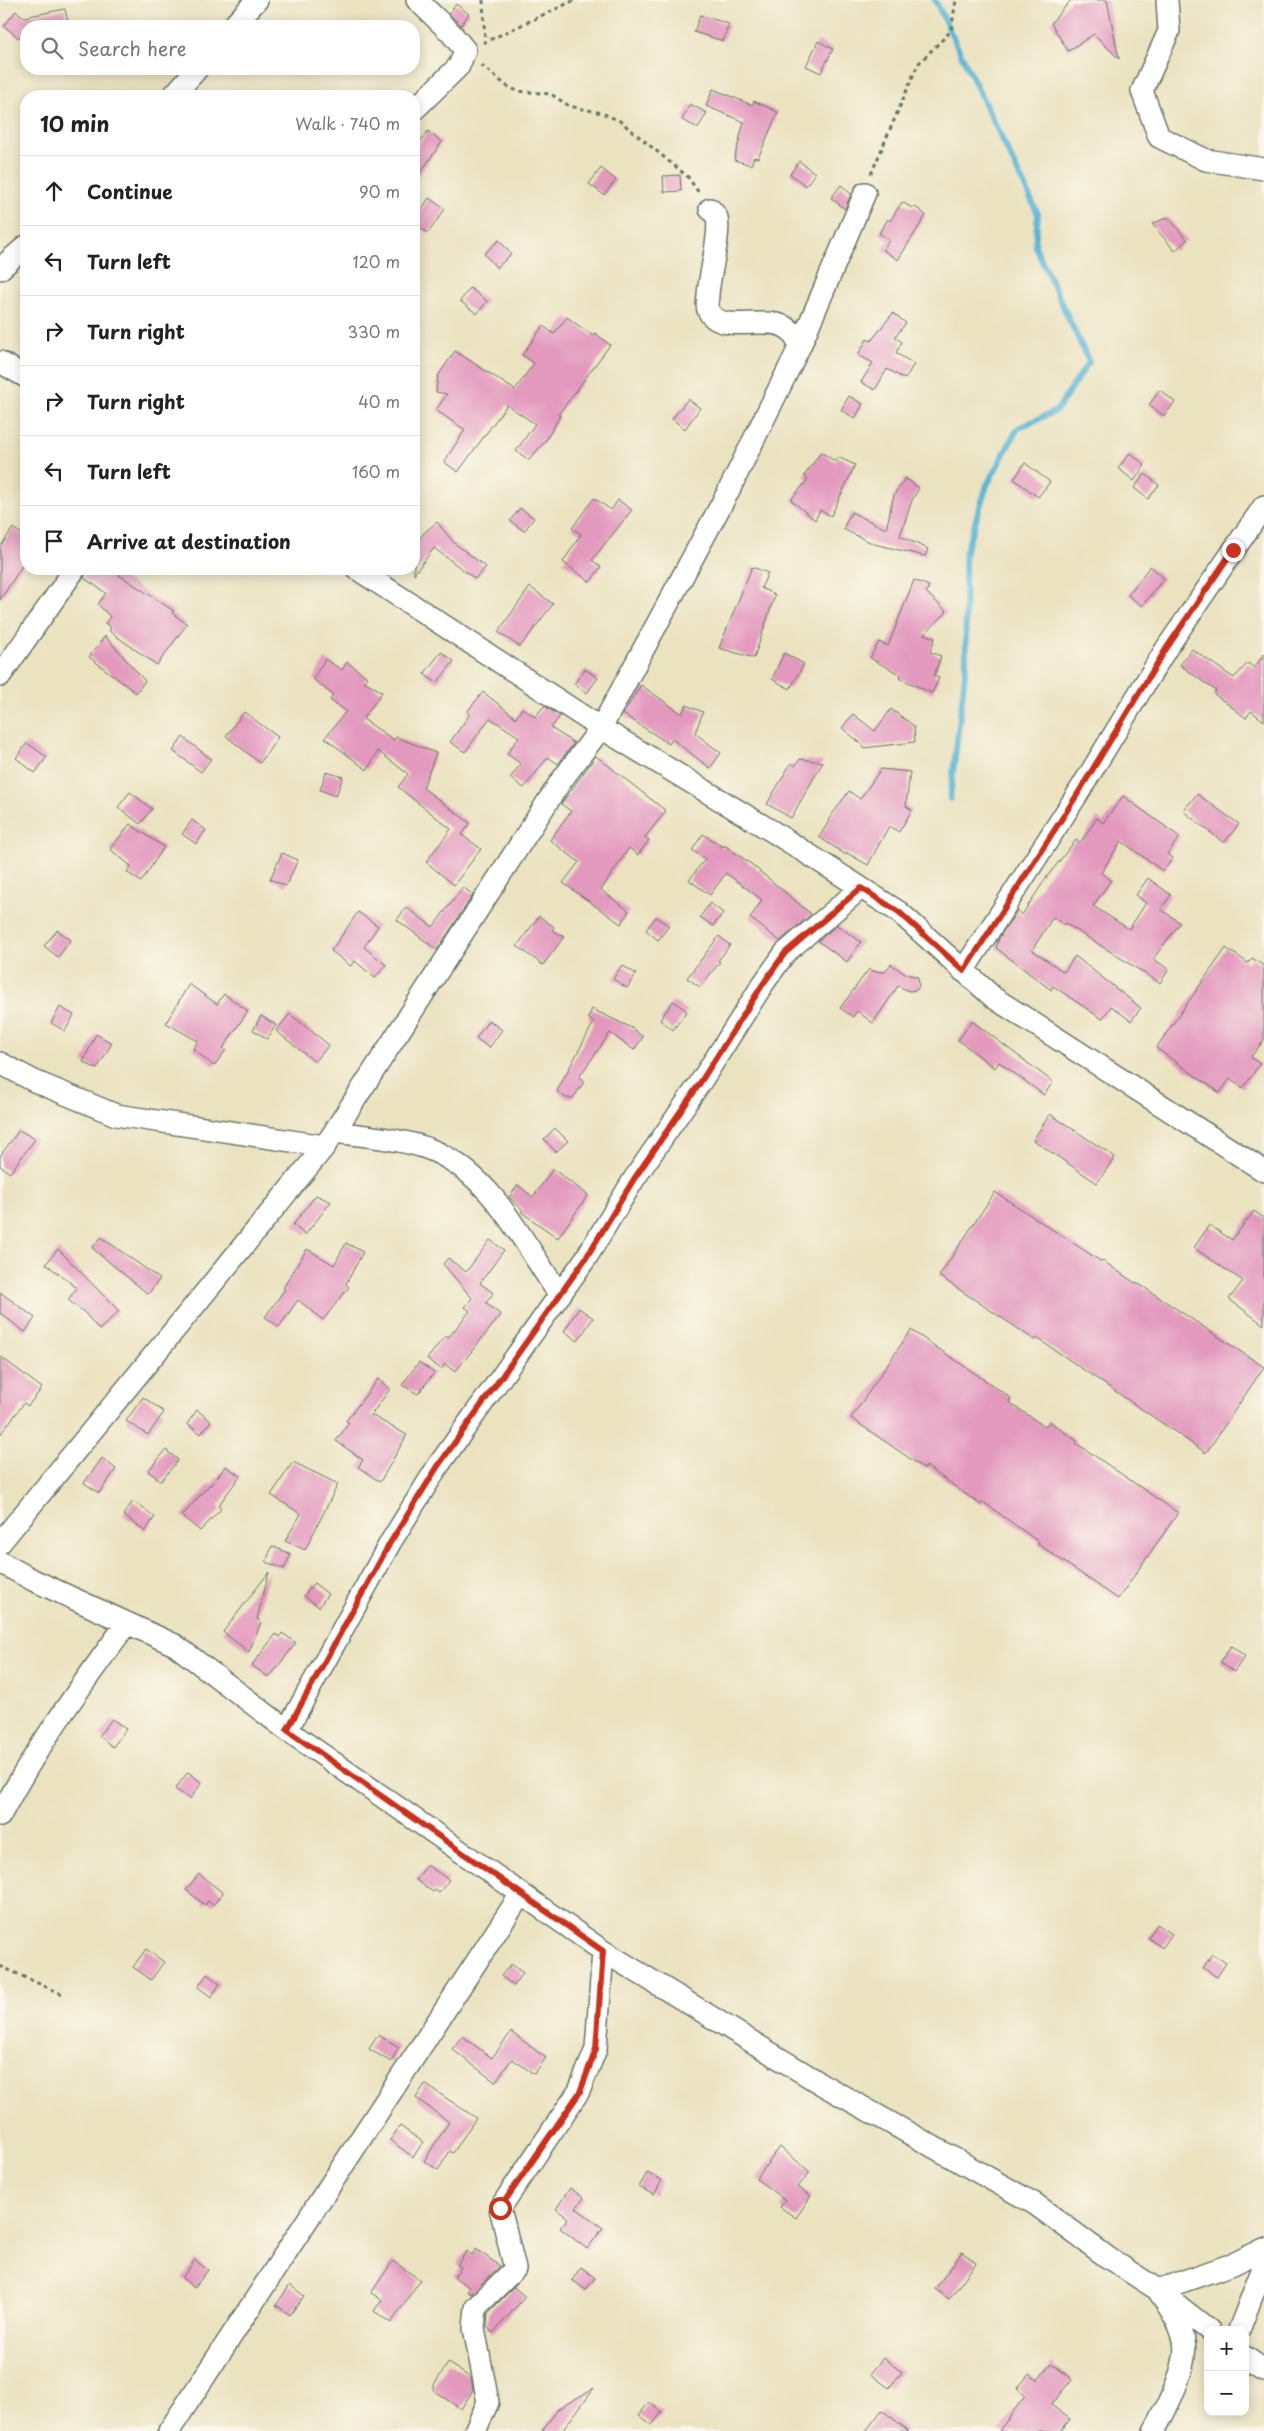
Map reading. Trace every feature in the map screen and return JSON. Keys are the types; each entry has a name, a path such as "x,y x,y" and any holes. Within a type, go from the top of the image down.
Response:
{"street":[{"path":"239,20 257,0"},
{"path":"417,0 451,33 465,50 458,66 420,104"},
{"path":"1167,0 1169,31 1142,91 1159,137 1206,160 1264,169"},
{"path":"179,90 192,75"},
{"path":"0,1543 330,1139 556,790 601,728 727,494 800,346 865,193"},
{"path":"710,209 717,218 717,227 708,277 708,309 716,321 724,323 774,323 786,327 794,334 800,346"},
{"path":"0,269 20,251"},
{"path":"0,362 20,374"},
{"path":"964,971 1077,795 1166,649 1264,506"},
{"path":"0,676 71,575"},
{"path":"366,575 601,728 899,912 994,998 1264,1171"},
{"path":"287,1730 390,1543 438,1466 586,1258 634,1179 785,953 861,888"},
{"path":"0,1063 34,1081 116,1115 427,1148 451,1159 466,1169 487,1190 560,1295"},
{"path":"0,1562 33,1580 175,1644 287,1730 603,1951 823,2085 1035,2204 1107,2257 1158,2290 1205,2326"},
{"path":"0,1816 23,1772 44,1740 127,1623"},
{"path":"169,2431 521,1894"},
{"path":"475,2431 488,2402 474,2328 476,2307 515,2269 500,2208 580,2092 596,2049 603,1951"},
{"path":"1158,2290 1233,2264 1264,2249"},
{"path":"1241,2326 1264,2265"},
{"path":"1154,2431 1167,2408 1185,2356 1184,2341 1158,2290"},
{"path":"1249,2360 1264,2370"}],"path":[{"path":"484,0 485,42"},
{"path":"575,0 465,50 512,88 551,94 569,106 602,113 620,121 688,177 710,209"},
{"path":"865,193 875,162 918,64 951,31 956,0"},
{"path":"0,1966 62,1994"}],"building":[{"path":"1071,0 1107,0 1119,59 1094,34 1068,51 1051,23"},
{"path":"456,4 469,14 461,25 449,14"},
{"path":"65,9 68,20 20,20 19,38 4,26 16,11 24,17"},
{"path":"700,15 729,24 723,41 694,32"},
{"path":"818,41 833,49 821,73 806,66"},
{"path":"713,89 752,105 754,101 778,112 758,158 754,157 751,165 734,160 744,122 706,106"},
{"path":"690,104 707,113 698,128 682,120"},
{"path":"428,131 442,142 420,173 420,142"},
{"path":"799,161 815,173 806,186 790,174"},
{"path":"601,168 616,180 604,195 589,184"},
{"path":"680,175 681,191 664,192 663,176"},
{"path":"841,185 851,194 845,209 831,198"},
{"path":"429,198 445,209 428,233 420,228 420,212"},
{"path":"902,202 912,208 914,206 926,215 898,260 883,250 889,240 879,233 888,219 890,221"},
{"path":"1168,217 1187,240 1175,251 1152,224"},
{"path":"499,240 511,254 497,268 484,254"},
{"path":"470,288 487,301 477,314 460,301"},
{"path":"893,313 906,323 895,337 902,342 896,353 914,364 905,379 887,369 875,390 861,382 873,363 858,355 867,339 871,341"},
{"path":"567,317 593,336 595,333 610,345 558,415 560,416 546,440 529,460 516,451 535,424 507,405 458,472 444,462 465,430 436,410 447,394 436,392 438,376 455,351 515,390 534,363 522,355 543,326 554,334"},
{"path":"1160,390 1175,402 1164,416 1149,405"},
{"path":"849,396 863,404 855,418 841,410"},
{"path":"688,399 700,408 685,429 672,419"},
{"path":"821,452 836,462 838,457 855,465 831,516 820,510 815,520 791,500 808,479 804,476"},
{"path":"1130,453 1145,465 1134,481 1118,468"},
{"path":"1025,463 1050,482 1038,497 1014,479"},
{"path":"1145,474 1159,485 1148,499 1134,488"},
{"path":"905,478 919,488 912,500 900,536 928,549 925,556 874,544 843,529 851,512 886,529 894,495"},
{"path":"594,498 611,510 618,500 632,510 592,560 601,567 590,582 563,562 581,534 572,528"},
{"path":"520,508 534,518 524,531 510,521"},
{"path":"437,522 454,543 486,567 475,579 434,548 420,566 420,538"},
{"path":"13,528 20,533 20,569 0,600 0,547"},
{"path":"1150,566 1164,578 1142,606 1128,595"},
{"path":"752,567 768,573 761,588 775,595 754,658 719,648"},
{"path":"85,575 119,575 174,611 172,613 187,624 157,665 109,631 111,628 105,623 110,617 98,604 106,593 84,578"},
{"path":"914,580 929,586 926,592 947,612 924,634 935,638 930,652 941,656 934,676 939,678 932,693 899,678 901,675 870,658 879,642 888,646"},
{"path":"530,587 553,604 520,647 498,632"},
{"path":"105,636 145,681 136,693 89,657"},
{"path":"1192,649 1234,678 1248,663 1254,668 1264,654 1264,721 1251,711 1246,718 1214,694 1216,691 1180,665"},
{"path":"441,652 454,661 437,683 424,674"},
{"path":"784,653 804,664 790,689 772,679"},
{"path":"325,659 342,670 347,662 367,677 364,681 382,692 363,719 394,740 396,737 436,753 423,788 470,823 462,835 481,849 454,885 426,862 451,829 398,787 408,774 378,751 367,770 325,738 346,711 330,700 333,695 313,679"},
{"path":"585,669 598,678 587,693 574,684"},
{"path":"641,685 682,714 686,705 703,712 695,733 721,753 710,768 672,739 669,744 623,714"},
{"path":"483,692 516,718 522,708 535,717 544,706 560,716 551,728 574,743 558,764 548,757 524,788 510,778 521,764 507,754 519,737 490,718 465,752 450,742 470,714 467,712"},
{"path":"891,709 914,726 915,742 863,748 864,746 842,728 853,714 875,731"},
{"path":"244,712 278,737 260,763 226,736"},
{"path":"183,737 211,759 201,772 173,751"},
{"path":"27,743 47,757 35,773 16,758"},
{"path":"596,756 666,811 645,837 649,840 638,855 629,848 601,890 629,911 621,924 563,883 579,862 550,840 571,811 561,804"},
{"path":"800,759 823,762 791,818 767,804 791,763 795,766"},
{"path":"881,769 910,772 906,806 912,810 899,832 889,826 868,865 847,853 846,855 819,837 828,820 849,791 860,799"},
{"path":"326,772 343,777 336,796 320,790"},
{"path":"130,792 152,809 140,824 118,807"},
{"path":"1197,794 1239,824 1224,843 1183,811"},
{"path":"1123,796 1180,837 1167,854 1173,858 1163,871 1121,841 1101,873 1111,880 1093,906 1129,929 1146,903 1136,895 1148,878 1171,895 1161,909 1180,923 1153,959 1169,969 1160,983 1053,917 1032,950 1064,972 1075,956 1141,1008 1131,1021 1111,1006 1102,1019 1053,986 1051,990 996,948 999,938 1017,911 1022,915 1046,878 1076,840 1080,843 1097,818 1103,823"},
{"path":"192,820 206,830 196,844 182,834"},
{"path":"130,824 164,847 141,882 127,872 131,866 110,849"},
{"path":"703,834 723,847 724,845 751,864 811,914 780,941 750,918 762,900 726,873 710,895 689,880 705,859 692,850"},
{"path":"282,853 298,860 286,886 270,879"},
{"path":"463,887 473,895 437,950 397,920 406,907 433,927"},
{"path":"710,903 723,913 713,926 700,917"},
{"path":"358,912 378,926 364,947 386,965 375,978 355,961 351,966 331,951"},
{"path":"539,916 554,927 552,930 564,937 543,965 517,946"},
{"path":"656,917 669,926 658,940 646,930"},
{"path":"837,925 861,942 847,962 818,941"},
{"path":"57,930 71,940 58,957 44,946"},
{"path":"719,936 730,945 718,961 720,962 700,987 687,978"},
{"path":"1226,948 1248,963 1252,958 1264,966 1264,1040 1251,1057 1260,1064 1243,1088 1230,1079 1220,1093 1156,1048"},
{"path":"891,964 905,974 918,977 919,985 917,990 909,991 898,986 873,1023 857,1011 853,1017 840,1008 869,969 885,972"},
{"path":"622,965 636,974 627,988 613,979"},
{"path":"189,984 217,1004 224,994 248,1011 223,1048 226,1050 214,1066 193,1049 198,1041 166,1023"},
{"path":"673,1001 687,1011 673,1030 660,1020"},
{"path":"60,1007 74,1015 65,1031 51,1023"},
{"path":"592,1009 632,1028 643,1037 634,1050 610,1033 579,1077 585,1081 573,1098 566,1098 557,1091 594,1022 588,1018"},
{"path":"290,1014 329,1045 315,1062 276,1031"},
{"path":"261,1016 276,1025 267,1039 253,1030"},
{"path":"489,1020 502,1030 489,1048 476,1038"},
{"path":"972,1021 1053,1082 1044,1095 999,1062 995,1068 958,1040"},
{"path":"96,1034 112,1043 97,1069 83,1062"},
{"path":"1050,1114 1115,1157 1097,1183 1033,1140"},
{"path":"555,1128 568,1141 556,1152 544,1139"},
{"path":"19,1130 35,1139 10,1173 0,1166 0,1156"},
{"path":"553,1169 588,1195 558,1238 521,1212 523,1210 509,1197 518,1185 533,1197"},
{"path":"995,1192 1264,1367 1206,1453 1037,1338 1035,1340 939,1276"},
{"path":"316,1195 331,1202 305,1235 293,1225"},
{"path":"1254,1211 1264,1218 1264,1325 1229,1299 1243,1281 1194,1248 1209,1225 1232,1240"},
{"path":"101,1237 160,1279 148,1294 92,1248"},
{"path":"490,1240 504,1250 480,1283 493,1293 486,1303 501,1315 455,1372 445,1364 441,1369 427,1359 445,1336 448,1338 470,1311 465,1307 472,1298 443,1264 448,1258 466,1272"},
{"path":"346,1243 363,1252 346,1284 349,1287 323,1320 298,1300 279,1327 265,1317 285,1289 283,1288 307,1249 334,1265"},
{"path":"58,1249 119,1311 99,1330 85,1313 68,1300 77,1288 46,1264"},
{"path":"0,1292 35,1318 25,1332 0,1313"},
{"path":"579,1308 593,1318 578,1341 564,1331"},
{"path":"911,1330 1011,1398 1009,1402 1045,1427 1049,1421 1077,1441 1076,1443 1178,1513 1118,1599 1038,1544 1039,1542 983,1502 981,1505 926,1466 925,1469 851,1418"},
{"path":"0,1356 42,1388 28,1406 24,1403 0,1435"},
{"path":"419,1362 434,1373 418,1394 402,1385"},
{"path":"378,1379 390,1389 371,1415 407,1435 380,1482 358,1467 363,1460 336,1441 349,1423 346,1421"},
{"path":"143,1397 164,1412 148,1435 126,1421"},
{"path":"197,1410 211,1421 201,1434 187,1424"},
{"path":"166,1450 178,1460 161,1481 148,1471"},
{"path":"102,1458 116,1469 99,1493 84,1483"},
{"path":"293,1462 338,1484 305,1550 285,1541 301,1514 271,1495"},
{"path":"226,1466 240,1476 218,1506 221,1509 200,1531 182,1516"},
{"path":"133,1501 155,1517 145,1531 123,1515"},
{"path":"272,1546 291,1554 284,1569 266,1562"},
{"path":"269,1572 257,1619 261,1622 249,1652 223,1632"},
{"path":"314,1583 328,1594 319,1607 304,1596"},
{"path":"282,1633 296,1643 269,1678 252,1665 276,1634 280,1637"},
{"path":"1231,1646 1245,1656 1234,1672 1220,1662"},
{"path":"112,1719 126,1729 113,1747 99,1736"},
{"path":"188,1772 202,1783 190,1799 175,1789"},
{"path":"427,1865 449,1880 439,1893 435,1890 433,1892 416,1880"},
{"path":"199,1874 223,1893 213,1905 208,1901 205,1905 186,1890"},
{"path":"1157,1924 1172,1934 1162,1948 1148,1938"},
{"path":"146,1949 164,1962 151,1980 133,1967"},
{"path":"1212,1954 1226,1963 1217,1977 1203,1968"},
{"path":"511,1964 523,1973 514,1986 501,1976"},
{"path":"207,1974 220,1984 211,1997 198,1987"},
{"path":"511,2032 546,2058 534,2074 512,2059 495,2082 452,2049 462,2036 492,2058"},
{"path":"378,2035 399,2047 391,2062 369,2049"},
{"path":"425,2084 476,2118 453,2153 450,2151 438,2170 424,2161 449,2122 416,2098"},
{"path":"400,2126 423,2142 413,2157 390,2140"},
{"path":"780,2147 810,2172 798,2187 811,2196 796,2218 780,2207 785,2200 756,2179"},
{"path":"647,2173 662,2180 654,2195 639,2187"},
{"path":"570,2188 584,2198 576,2208 603,2228 587,2249 560,2228 568,2218 556,2209"},
{"path":"476,2249 500,2266 471,2294 467,2291 470,2288 454,2277 461,2267 457,2265 467,2251 472,2255"},
{"path":"962,2252 976,2263 949,2299 935,2289"},
{"path":"195,2260 208,2270 194,2288 182,2278"},
{"path":"393,2261 420,2280 391,2323 374,2311 382,2300 371,2293"},
{"path":"581,2267 595,2278 586,2290 572,2280"},
{"path":"290,2285 304,2296 290,2315 276,2305"},
{"path":"514,2287 525,2297 493,2333 487,2327 488,2313"},
{"path":"883,2358 902,2372 889,2388 870,2374"},
{"path":"448,2363 471,2378 473,2390 461,2409 434,2391 434,2385"},
{"path":"1051,2363 1072,2379 1051,2405 1070,2419 1061,2431 999,2431 1025,2396 1017,2389 1029,2374 1038,2380"},
{"path":"594,2388 562,2431 542,2431 558,2409"},
{"path":"649,2402 662,2412 652,2425 639,2415"},
{"path":"882,2410 909,2431 866,2431"}],"waterway":[{"path":"935,0 1038,214 1035,246 1089,362 1056,411 1018,428 987,485 965,554 966,666 950,799"}],"route":[{"path":"500,2208 580,2092 596,2049 603,1951 287,1730 390,1543 438,1466 586,1258 634,1179 700,1083 785,953 861,888 899,912 964,971 1077,795 1166,649 1233,550"}]}
